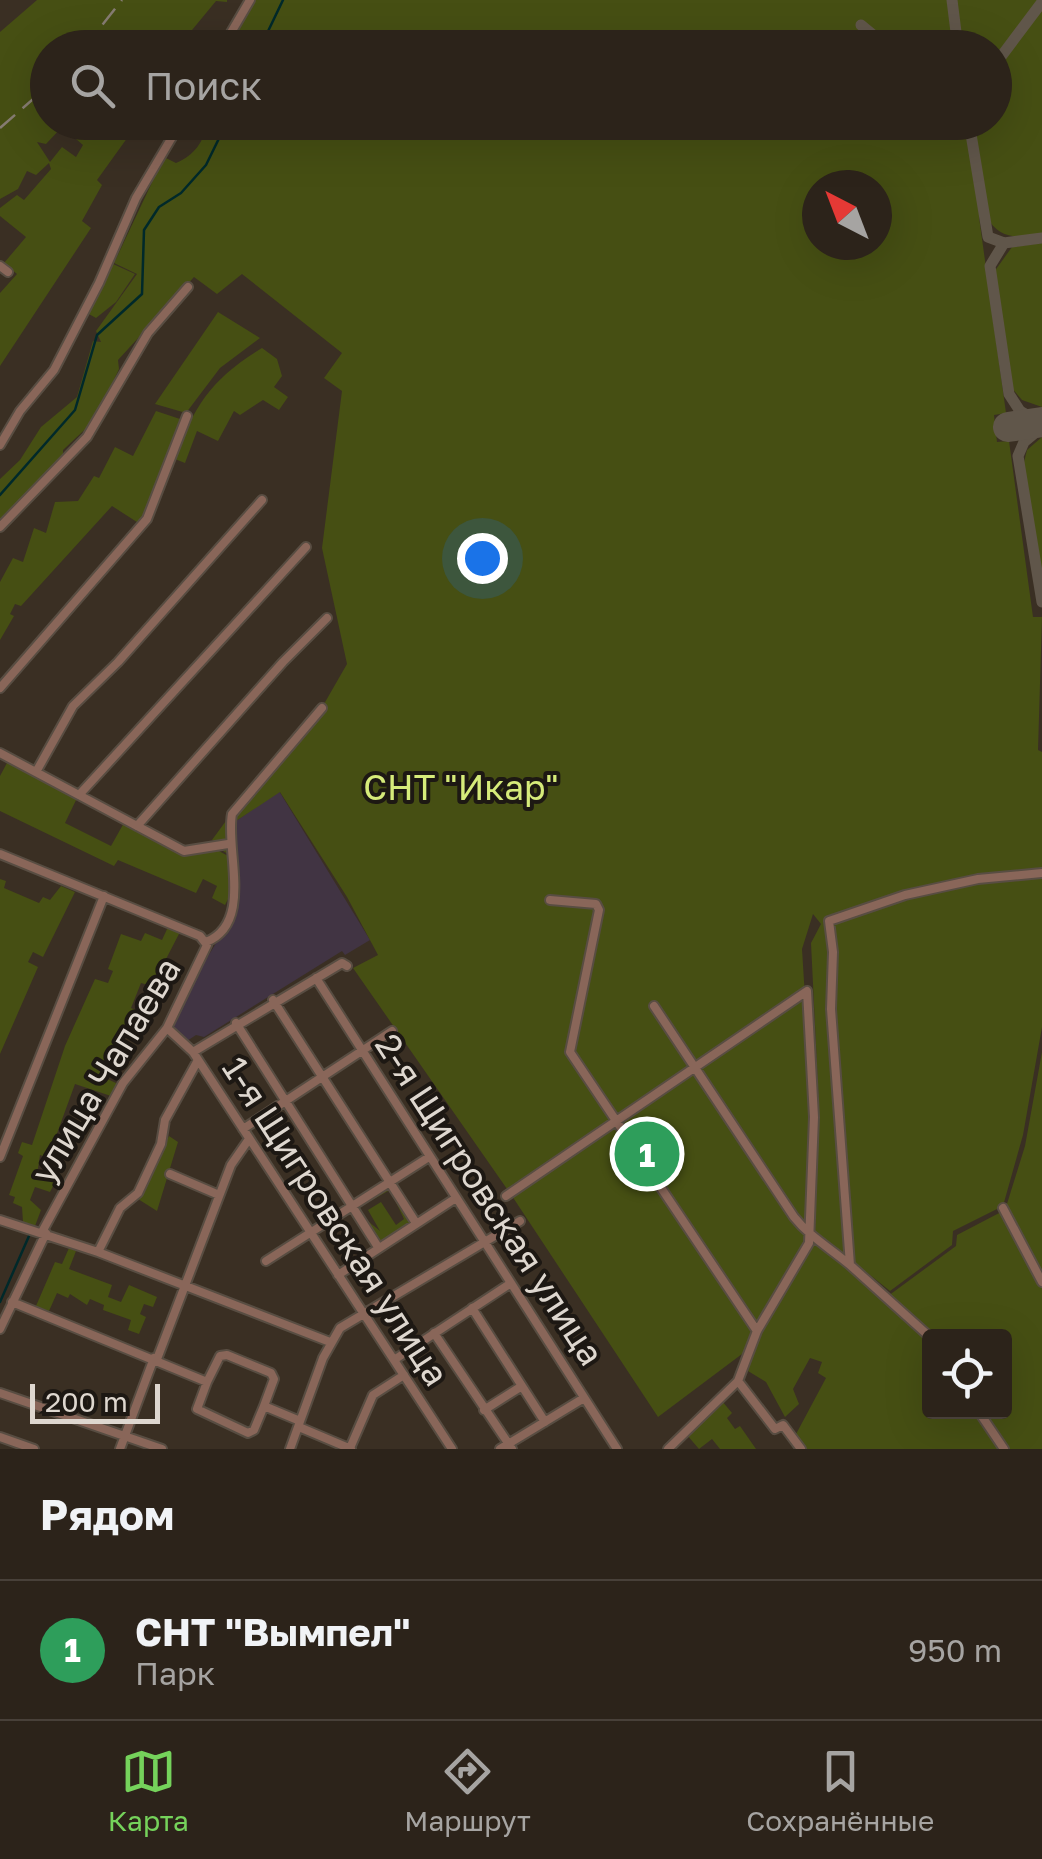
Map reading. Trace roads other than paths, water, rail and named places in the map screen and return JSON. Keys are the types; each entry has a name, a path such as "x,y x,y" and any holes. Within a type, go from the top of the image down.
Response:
{"street":[{"path":"232,30 250,0"},
{"path":"0,446 61,358 136,198 170,140"},
{"path":"0,527 87,437 148,333 188,287"},
{"path":"0,688 146,519 186,416"},
{"path":"36,772 74,706 262,500"},
{"path":"79,795 306,548"},
{"path":"137,826 282,662 328,618"},
{"path":"0,754 192,853 228,844 238,805 289,752 322,708"},
{"name":"улица Чапаева","path":"0,1329 44,1233 123,1083 168,1028 204,956 203,939 218,934 232,912 236,886 228,844"},
{"path":"0,854 203,939"},
{"path":"850,1265 831,1009 834,952 829,921 905,895 978,878 1042,872"},
{"path":"0,1157 104,896"},
{"path":"550,900 596,904 600,910 570,1052 757,1331"},
{"path":"98,1252 120,1208 138,1193 161,1144 165,1120 195,1056 273,1000 336,965 347,966"},
{"name":"2-я Щигровская улица","path":"316,978 617,1449"},
{"path":"506,1196 808,991 814,1116 810,1237 757,1331 738,1381 669,1447"},
{"path":"273,1000 416,1223"},
{"path":"654,1006 810,1237 820,1239 922,1331"},
{"path":"236,1023 378,1246"},
{"name":"1-я Щигровская улица","path":"168,1028 195,1056 452,1449"},
{"path":"242,1129 392,1030"},
{"path":"120,1449 219,1195 236,1154 248,1138"},
{"path":"266,1262 429,1156"},
{"path":"170,1174 219,1195"},
{"path":"338,1275 456,1198"},
{"path":"1003,1208 1042,1282"},
{"path":"0,1220 98,1252 330,1342"},
{"path":"290,1449 330,1342 340,1328 366,1317 520,1221"},
{"path":"394,1360 511,1283"},
{"path":"12,1302 208,1382"},
{"path":"472,1308 545,1422"},
{"path":"434,1333 506,1447 584,1398"},
{"path":"223,1354 271,1373 274,1379 264,1406 254,1430 248,1434 197,1409 223,1354"},
{"path":"264,1406 350,1449 373,1395 404,1375"},
{"path":"738,1381 774,1428 783,1425 802,1449"},
{"path":"484,1410 522,1386"},
{"path":"0,1393 162,1449"},
{"path":"983,1419 1004,1449"},
{"path":"0,1437 34,1449"}],"waterway":[{"path":"269,30 283,0"},
{"path":"0,495 75,410 97,335 142,294 144,230 159,207 181,193 206,165 218,140"},
{"path":"0,1302 29,1236"}],"railway":[{"path":"98,30 122,0"},
{"path":"0,128 30,102"}],"place":[{"name":"СНТ \"Вымпел\"","path":"647,1154"}],"park label":[{"name":"СНТ \"Икар\"","path":"461,787"}]}
